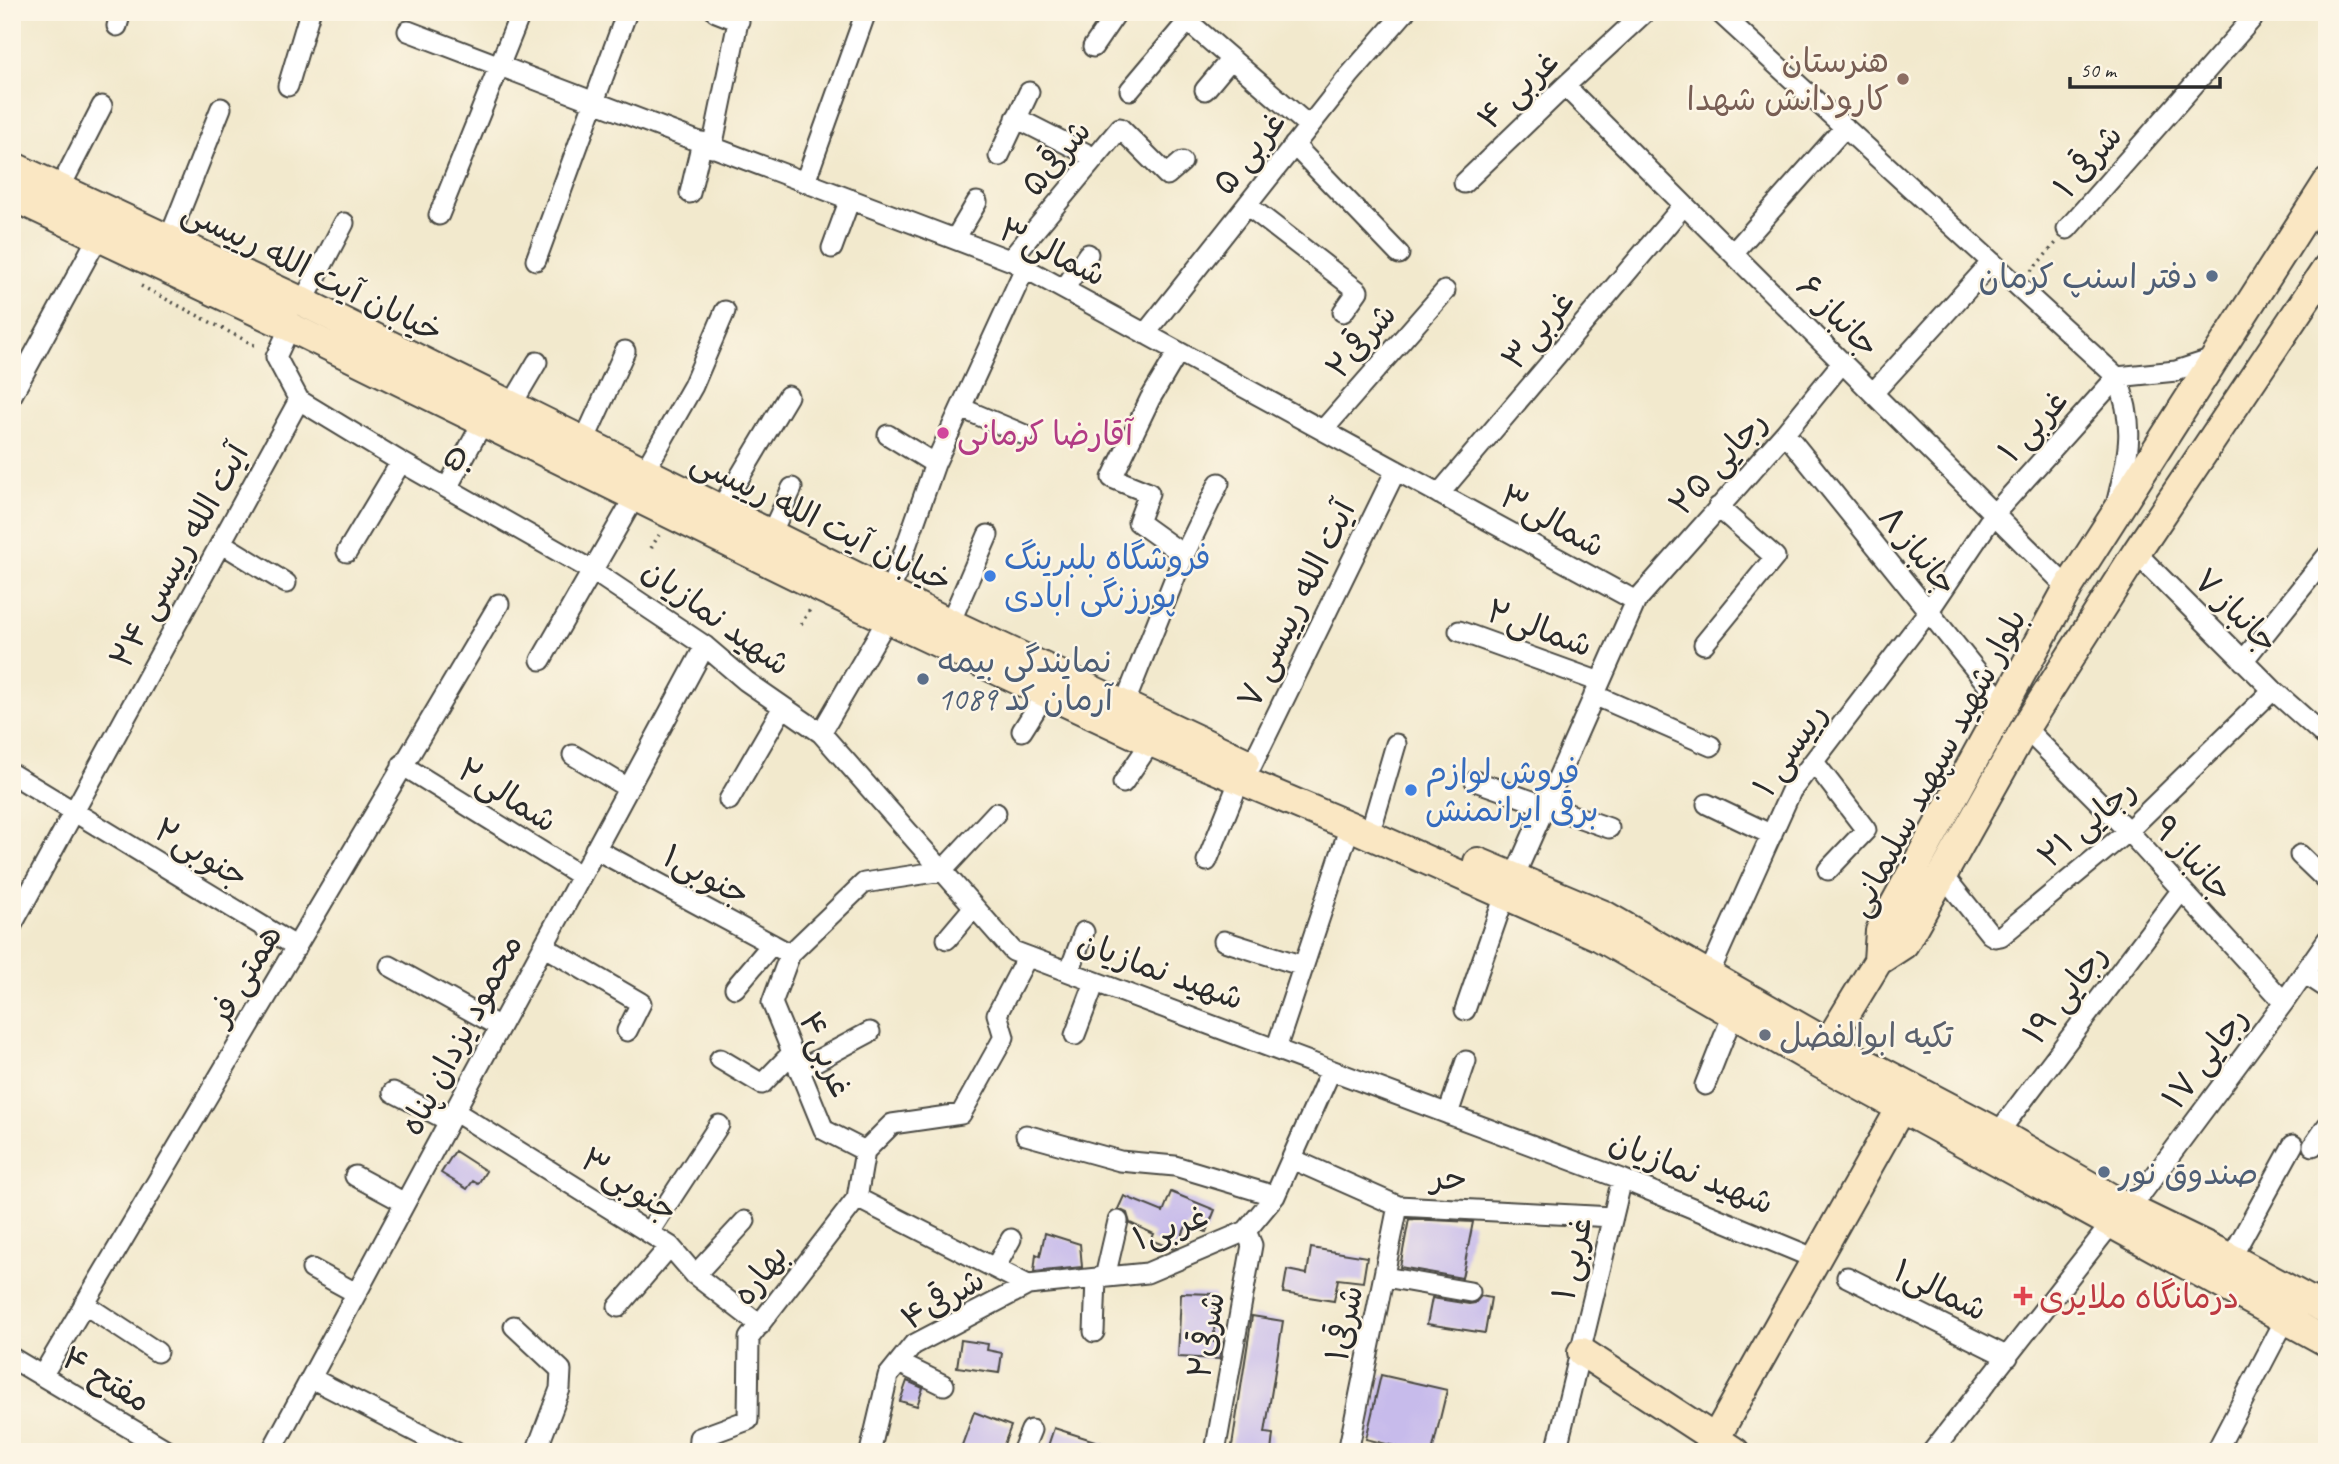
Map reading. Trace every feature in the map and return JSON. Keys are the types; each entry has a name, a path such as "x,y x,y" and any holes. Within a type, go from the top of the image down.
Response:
{"main road":[{"name":"خیابان آیت الله رییسی","path":"12,166 303,302 584,441 639,485 721,508 765,546"},
{"name":"بلوار شهید سپهبد سلیمانی","path":"1878,961 1880,931 2068,588 2327,183"},
{"name":"خیابان آیت الله رییسی","path":"12,196 290,327 483,422 639,485 889,605 1046,692 1151,742 1246,772"},
{"name":"بلوار شهید سپهبد سلیمانی","path":"1878,961 1903,944 2025,728 2136,553 2327,268"},
{"name":"خیابان آیت الله رییسی","path":"889,605 950,622 1124,705 1246,772 1510,886 1733,1014 1823,1053"},
{"name":"خیابان آیت الله رییسی","path":"1510,886 1604,915 1709,974 1823,1053"},
{"path":"1823,1053 1878,961"},
{"path":"1823,1053 1998,1133 2121,1217 2285,1320 2327,1342"},
{"path":"1823,1053 1902,1107 2121,1217 2231,1258 2327,1310"},
{"path":"1582,1352 1719,1447 1815,1259 1902,1107"}],"street":[{"path":"288,86 310,12"},
{"path":"439,215 521,12"},
{"path":"536,260 627,12"},
{"path":"690,193 707,145 740,17 716,12"},
{"path":"805,182 866,12"},
{"path":"1093,47 1117,12"},
{"name":"غربی ۵","path":"1144,334 1309,126 1405,12"},
{"name":"غربی ۴","path":"1464,183 1645,12"},
{"path":"1719,12 2117,377 2127,402 2130,436 2112,520"},
{"name":"شرقی ۱","path":"2067,229 2258,12"},
{"path":"1130,90 1182,17 1309,126"},
{"name":"شمالی۳","path":"408,31 1018,264 1636,601"},
{"path":"1205,90 1231,59"},
{"name":"جانباز ۶","path":"1565,86 2068,588"},
{"path":"999,156 1029,92"},
{"path":"60,188 102,106"},
{"path":"169,239 221,107"},
{"path":"1016,118 1095,158"},
{"path":"1733,253 1845,127"},
{"name":"شرقی۵","path":"821,733 889,605 935,464 961,408 1018,264 1120,128 1167,175 1182,162"},
{"path":"1294,145 1399,254"},
{"path":"832,248 850,199"},
{"path":"955,239 977,202"},
{"path":"1247,205 1358,291 1343,312"},
{"name":"غربی۳","path":"1439,494 1684,205"},
{"path":"303,302 344,223"},
{"path":"12,395 98,237"},
{"path":"1064,289 1088,254"},
{"path":"1873,393 1992,262"},
{"name":"شرقی۲","path":"1323,430 1445,291"},
{"path":"541,660 593,571 693,386 725,311"},
{"path":"290,327 276,357 299,400"},
{"path":"584,441 625,351"},
{"path":"1178,352 1150,399 1112,478 1149,492 1138,522 1184,555"},
{"path":"2117,377 2176,371 2216,358"},
{"path":"511,406 537,362"},
{"name":"رجایی ۲۵","path":"1465,1010 1510,886 1636,601 1785,433 1842,363"},
{"name":"غربی ۱","path":"1928,612 1994,514 2117,377"},
{"path":"721,508 788,396"},
{"name":"۵۰","path":"299,400 401,462 593,571"},
{"name":"آیت الله رییسی ۲۴","path":"12,925 299,400"},
{"path":"961,408 1025,435"},
{"path":"447,488 483,422"},
{"name":"جانباز ۸","path":"1785,433 2004,705"},
{"path":"888,435 935,464"},
{"path":"347,552 401,462"},
{"name":"آیت الله رییسی ۷","path":"1206,861 1246,772 1396,470"},
{"path":"1124,705 1184,555 1219,483"},
{"path":"765,546 792,488"},
{"path":"1704,643 1775,557 1718,508"},
{"path":"950,622 988,535"},
{"path":"221,543 286,583"},
{"name":"جانباز ۷","path":"2136,553 2243,661 2327,738"},
{"path":"2243,661 2327,556"},
{"name":"شهید نمازیان","path":"593,571 705,646 746,681 821,733 1013,951 1622,1179 1815,1259"},
{"name":"همتی فر","path":"42,1376 499,604"},
{"name":"رییسی ۱","path":"1709,974 1791,791 1928,612"},
{"name":"شمالی۲","path":"1459,631 1597,689 1711,747"},
{"name":"محمود یزدان پناه","path":"271,1452 705,646"},
{"name":"رجایی ۲۱","path":"1942,875 1995,937 2001,936 2128,831 2273,690"},
{"path":"1022,732 1046,692"},
{"path":"729,800 783,707"},
{"name":"جانباز ۹","path":"2025,728 2128,831 2284,1002"},
{"path":"1123,783 1151,742"},
{"path":"1276,1049 1303,966 1395,744"},
{"path":"573,755 628,788"},
{"path":"1814,762 1866,830 1828,870"},
{"name":"شمالی۲","path":"402,765 581,876"},
{"path":"12,774 74,811"},
{"path":"1475,781 1609,828"},
{"path":"1707,804 1772,835"},
{"name":"جنوبی۲","path":"74,811 297,947"},
{"path":"790,954 864,883 942,871 996,813"},
{"name":"جنوبی۱","path":"595,849 790,954"},
{"path":"2300,855 2327,881"},
{"name":"رجایی ۱۹","path":"1998,1133 2181,891"},
{"path":"947,939 974,908"},
{"path":"1069,972 1084,932"},
{"name":"رجایی ۱۷","path":"1932,1452 2121,1217 2284,1002 2327,940"},
{"path":"1224,941 1303,966"},
{"path":"735,988 772,944"},
{"path":"543,946 641,1003 627,1031"},
{"name":"غربی۴","path":"790,954 772,1003 824,1130 865,1151"},
{"path":"1027,957 997,1014 1004,1037 961,1114 892,1124 865,1151 857,1198 1028,1285"},
{"path":"390,966 500,1027"},
{"path":"2304,973 2327,988"},
{"path":"1075,1035 1095,982"},
{"path":"1705,1085 1733,1014"},
{"path":"720,1059 762,1084 796,1061 870,1032"},
{"path":"1448,1114 1466,1061"},
{"name":"غربی۱","path":"1028,1285 1147,1273 1246,1231 1275,1196 1331,1070"},
{"name":"جنوبی۳","path":"393,1092 452,1116 649,1232 670,1246 695,1275 760,1325"},
{"path":"649,1232 719,1125"},
{"path":"2231,1258 2303,1145 2327,1126"},
{"path":"1026,1135 1120,1161 1174,1166 1275,1196"},
{"name":"حر","path":"1292,1159 1398,1206 1613,1217"},
{"path":"355,1176 405,1203"},
{"name":"غربی ۱","path":"1556,1452 1622,1179"},
{"name":"بهاره","path":"698,1452 699,1438 748,1420 749,1338 857,1198"},
{"name":"شرقی۱","path":"1348,1452 1398,1206"},
{"path":"695,1275 745,1221"},
{"path":"1094,1332 1100,1277 1118,1221"},
{"name":"شرقی۲","path":"1216,1452 1252,1245 1246,1231"},
{"path":"995,1268 1010,1239"},
{"path":"618,1307 670,1246"},
{"path":"312,1269 356,1293"},
{"path":"1385,1277 1470,1292"},
{"name":"شمالی۱","path":"1847,1277 2008,1357"},
{"name":"شرقی۴","path":"870,1452 888,1376 914,1345 1028,1285"},
{"path":"84,1304 158,1353"},
{"path":"2216,1452 2285,1320"},
{"path":"514,1326 561,1370 560,1389 536,1452"},
{"name":"مفتح ۴","path":"12,1358 146,1445 170,1452"},
{"path":"899,1363 944,1385"},
{"path":"311,1378 455,1452"},
{"path":"1022,1452 1031,1430"}],"path":[{"name":"شرقی ۱","path":"2018,286 2067,229"},
{"path":"134,282 276,357"}],"building":[{"path":"455,1151 486,1171 478,1184 473,1181 467,1189 441,1173"},
{"path":"1171,1192 1215,1210 1206,1232 1187,1224 1177,1247 1173,1249 1151,1240 1154,1234 1130,1223 1127,1213 1118,1209 1124,1196 1163,1212"},
{"path":"1409,1219 1473,1222 1462,1278 1400,1267"},
{"path":"1045,1233 1080,1244 1082,1267 1034,1272 1036,1254 1040,1256"},
{"path":"1311,1248 1367,1257 1363,1282 1338,1279 1334,1301 1283,1293 1287,1270 1307,1274"},
{"path":"1181,1293 1215,1294 1214,1342 1222,1342 1219,1359 1178,1357"},
{"path":"1481,1296 1491,1298 1485,1333 1427,1324 1432,1298 1469,1304 1475,1303"},
{"path":"1252,1316 1283,1321 1265,1433 1273,1434 1271,1452 1231,1452"},
{"path":"961,1340 988,1344 987,1350 1002,1353 999,1373 957,1367"},
{"path":"1381,1375 1447,1390 1432,1452 1418,1452 1366,1439"},
{"path":"907,1381 923,1388 917,1406 900,1401"},
{"path":"974,1412 1011,1426 1001,1452 970,1452 961,1448"},
{"path":"1054,1428 1117,1448 1117,1452 1046,1452"}],"place":[{"name":"هنرستان کارودانش شهدا","path":"1903,79"},
{"name":"دفتر اسنپ کرمان","path":"2212,276"},
{"name":"آقارضا کرمانی","path":"943,433"},
{"name":"فروشگاه بلبرینگ پورزنگی ابادی","path":"990,576"},
{"name":"نمایندگی بیمه آرمان کد 1089","path":"923,679"},
{"name":"فروش لوازم برقی ایرانمنش","path":"1411,790"},
{"name":"تکیه ابوالفضل","path":"1765,1035"},
{"name":"صندوق نور","path":"2104,1172"},
{"name":"درمانگاه ملایری","path":"2023,1296"}]}
